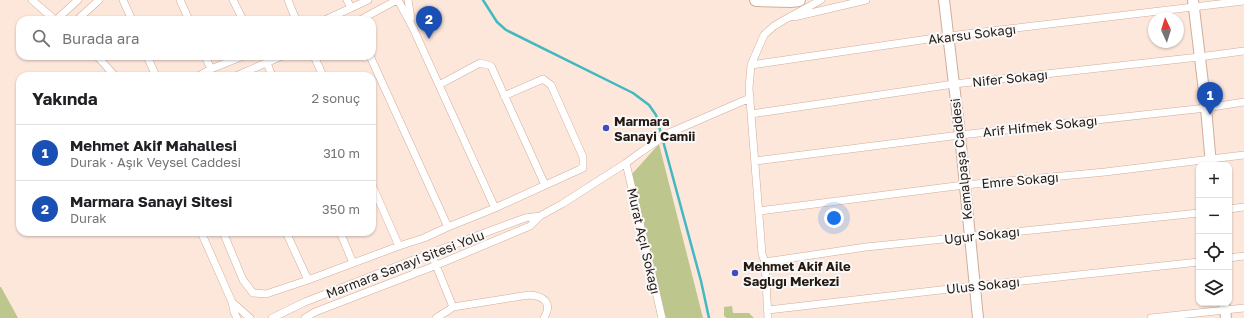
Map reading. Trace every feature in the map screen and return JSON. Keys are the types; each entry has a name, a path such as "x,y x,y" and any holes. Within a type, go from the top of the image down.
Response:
{"main road":[{"path":"756,0 799,0"},
{"name":"Kemalpaşa Caddesi","path":"944,0 960,135 978,318"},
{"path":"1193,3 1211,162"}],"street":[{"path":"32,0 51,16"},
{"path":"60,16 78,0"},
{"path":"81,16 99,0"},
{"path":"123,0 130,16"},
{"path":"180,0 187,16"},
{"path":"233,0 241,16"},
{"path":"288,0 294,16"},
{"path":"347,0 351,8"},
{"path":"334,16 368,0"},
{"path":"367,16 397,0 413,28 495,208"},
{"path":"408,0 413,28"},
{"path":"768,314 765,262 762,254 756,161 749,88 751,65 764,35 774,26 821,0"},
{"path":"784,20 866,0"},
{"name":"Akarsu Sokağı","path":"751,65 948,36 1193,3 1244,1"},
{"name":"Nifer Sokağı","path":"751,114 954,84 1244,51"},
{"path":"101,60 111,72"},
{"path":"149,60 154,72"},
{"path":"207,60 211,69"},
{"path":"205,72 233,60"},
{"path":"245,72 273,60"},
{"path":"316,60 321,72"},
{"path":"372,60 448,227"},
{"path":"266,63 270,72"},
{"path":"439,85 480,63 491,66 546,185"},
{"path":"225,236 243,280 253,293 266,294 424,238 583,168 583,157 551,85 543,79 504,96"},
{"name":"Marmara Sanayi Sitesi Yolu","path":"304,318 315,312 437,265 530,226 540,216 562,204 626,163 669,133 750,98"},
{"name":"Arif Hifmek Sokağı","path":"756,161 960,135 1206,108 1244,102"},
{"name":"Emre Sokağı","path":"1211,162 1244,155"},
{"name":"Murat Açıl Sokağı","path":"626,163 662,318"},
{"name":"Emre Sokağı","path":"759,211 964,185 1196,163"},
{"path":"376,194 399,246"},
{"path":"1232,209 1244,207"},
{"name":"Uğur Sokağı","path":"765,262 866,247 1196,213"},
{"name":"Marmara Sanayi Sitesi Yolu","path":"276,317 306,302 431,253 525,218 540,216"},
{"path":"203,236 232,302 236,318"},
{"path":"288,236 308,280"},
{"path":"342,236 353,263"},
{"path":"431,253 453,307"},
{"path":"1232,258 1244,256"},
{"name":"Ulus Sokağı","path":"768,314 974,286 1196,262"},
{"path":"436,318 453,307 529,295 539,296 544,299 548,307 544,318"},
{"path":"232,302 250,318"},
{"path":"1151,318 1244,308"}],"green space":[{"path":"659,144 703,318 666,318 632,174"},
{"path":"1,287 18,318 0,318"},
{"path":"732,306 733,313 749,313 754,318 727,318 724,316 724,307"}],"waterway":[{"path":"483,0 497,22 506,30 633,93 649,105 656,115 701,281 709,318"}],"place":[{"name":"Marmara Sanayi Sitesi","path":"429,39"},
{"name":"Mehmet Akif Mahallesi","path":"1210,115"},
{"name":"Marmara Sanayi Camii","path":"606,128"},
{"name":"Mehmet Akif Aile Sağlığı Merkezi","path":"735,273"}]}
